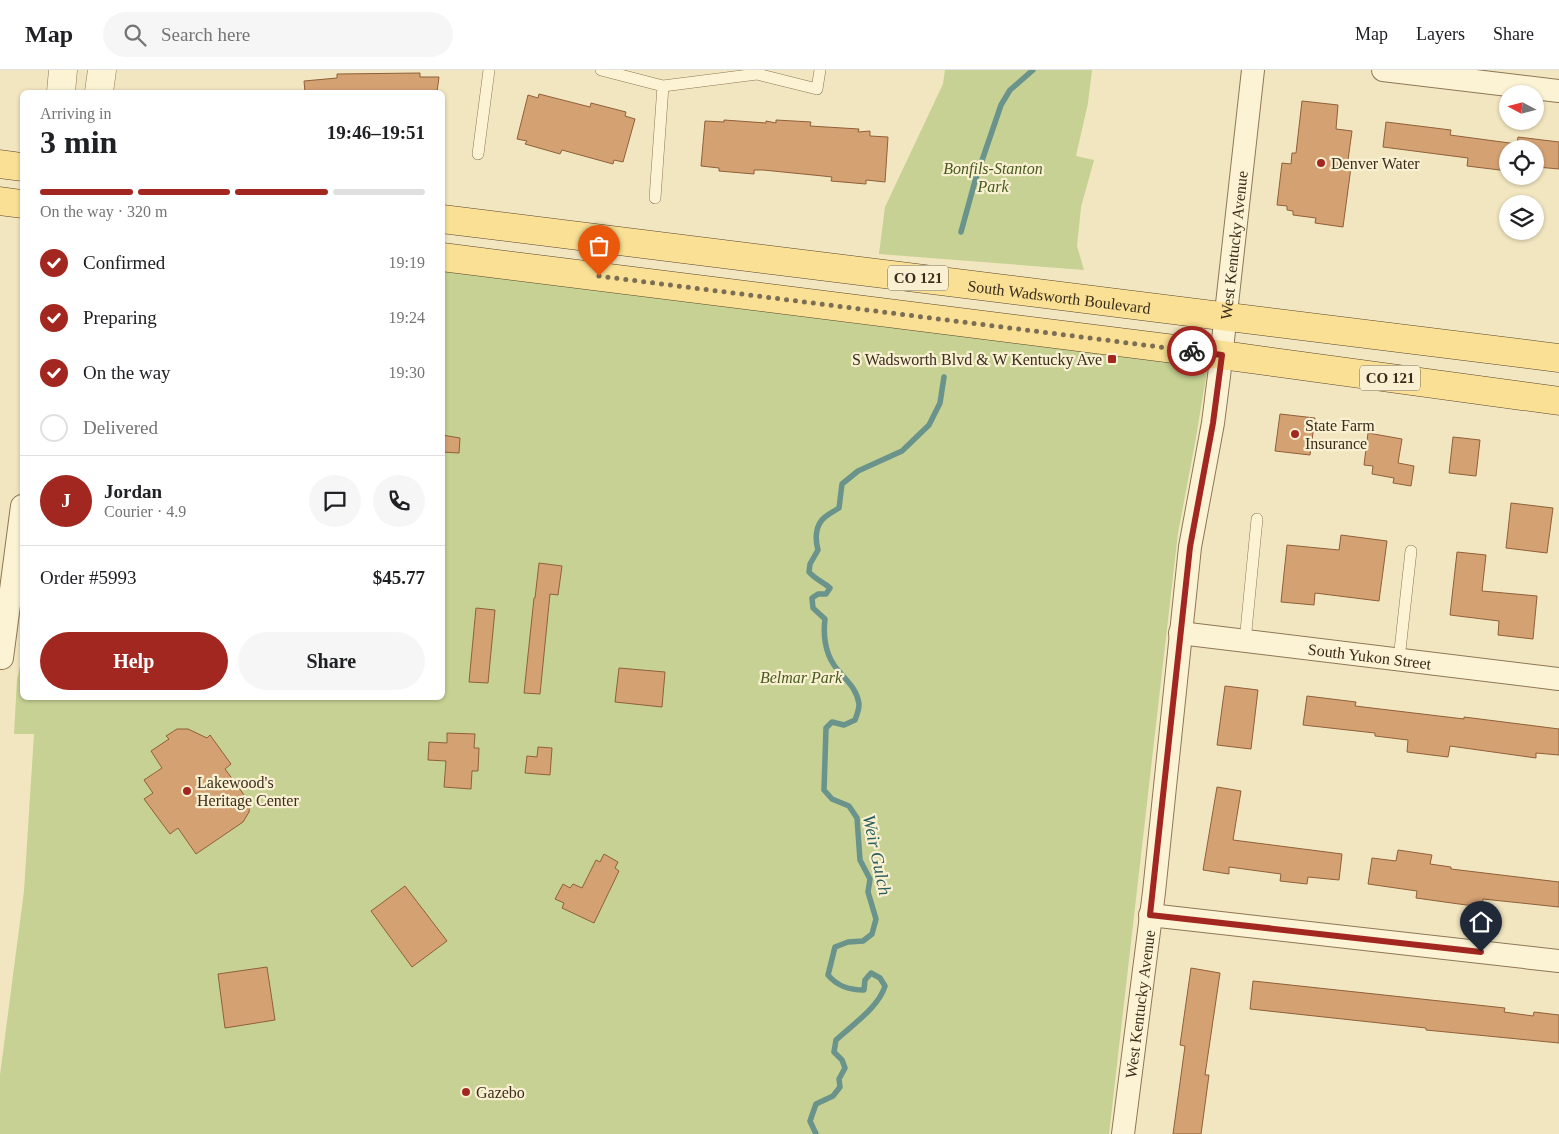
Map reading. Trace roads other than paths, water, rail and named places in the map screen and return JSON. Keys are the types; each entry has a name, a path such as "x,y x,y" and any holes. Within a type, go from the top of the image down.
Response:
{"main road":[{"path":"0,164 20,167"},
{"path":"0,201 20,204"},
{"name":"South Wadsworth Boulevard","path":"445,219 1559,358"},
{"name":"CO 121","path":"445,257 1222,355 1559,401"}],"street":[{"path":"60,90 63,70"},
{"path":"99,90 102,70"},
{"name":"West Kentucky Avenue","path":"1123,1134 1150,915 1190,547 1213,423 1222,355 1253,70"},
{"path":"1383,70 1559,91"},
{"path":"8,659 20,528"},
{"name":"South Yukon Street","path":"1180,633 1559,679"},
{"path":"1150,915 1559,961"}],"lane":[{"path":"478,154 489,70"},
{"path":"601,70 663,86 757,72 817,89 820,70"},
{"path":"655,198 663,86"},
{"path":"1245,641 1257,519"},
{"path":"1398,659 1411,551"}],"waterway":[{"name":"Weir Gulch","path":"961,232 975,181 1001,105 1010,90 1033,70"},
{"name":"Weir Gulch","path":"816,1134 810,1121 816,1104 833,1096 840,1087 839,1079 845,1068 842,1060 834,1052 836,1040 871,1008 882,994 885,986 880,978 871,973 865,980 864,990 844,987 828,975 835,947 848,942 863,941 872,934 876,919 868,892 870,879 860,860 857,818 849,806 832,799 824,790 826,728 832,722 844,725 855,720 859,704 856,693 834,665 827,649 824,631 825,619 813,608 812,598 818,594 826,594 830,588 809,572 810,564 818,550 816,537 819,524 825,517 839,508 842,484 858,471 902,451 929,425 940,403 944,377"}],"place":[{"name":"Denver Water","path":"1321,163"},
{"name":"S Wadsworth Blvd & W Kentucky Ave","path":"1112,359"},
{"name":"State Farm Insurance","path":"1295,434"},
{"name":"Lakewood's Heritage Center","path":"187,791"},
{"name":"Gazebo","path":"466,1092"}],"park label":[{"name":"Bonfils-Stanton Park","path":"993,177"},
{"name":"Belmar Park","path":"801,677"}]}
